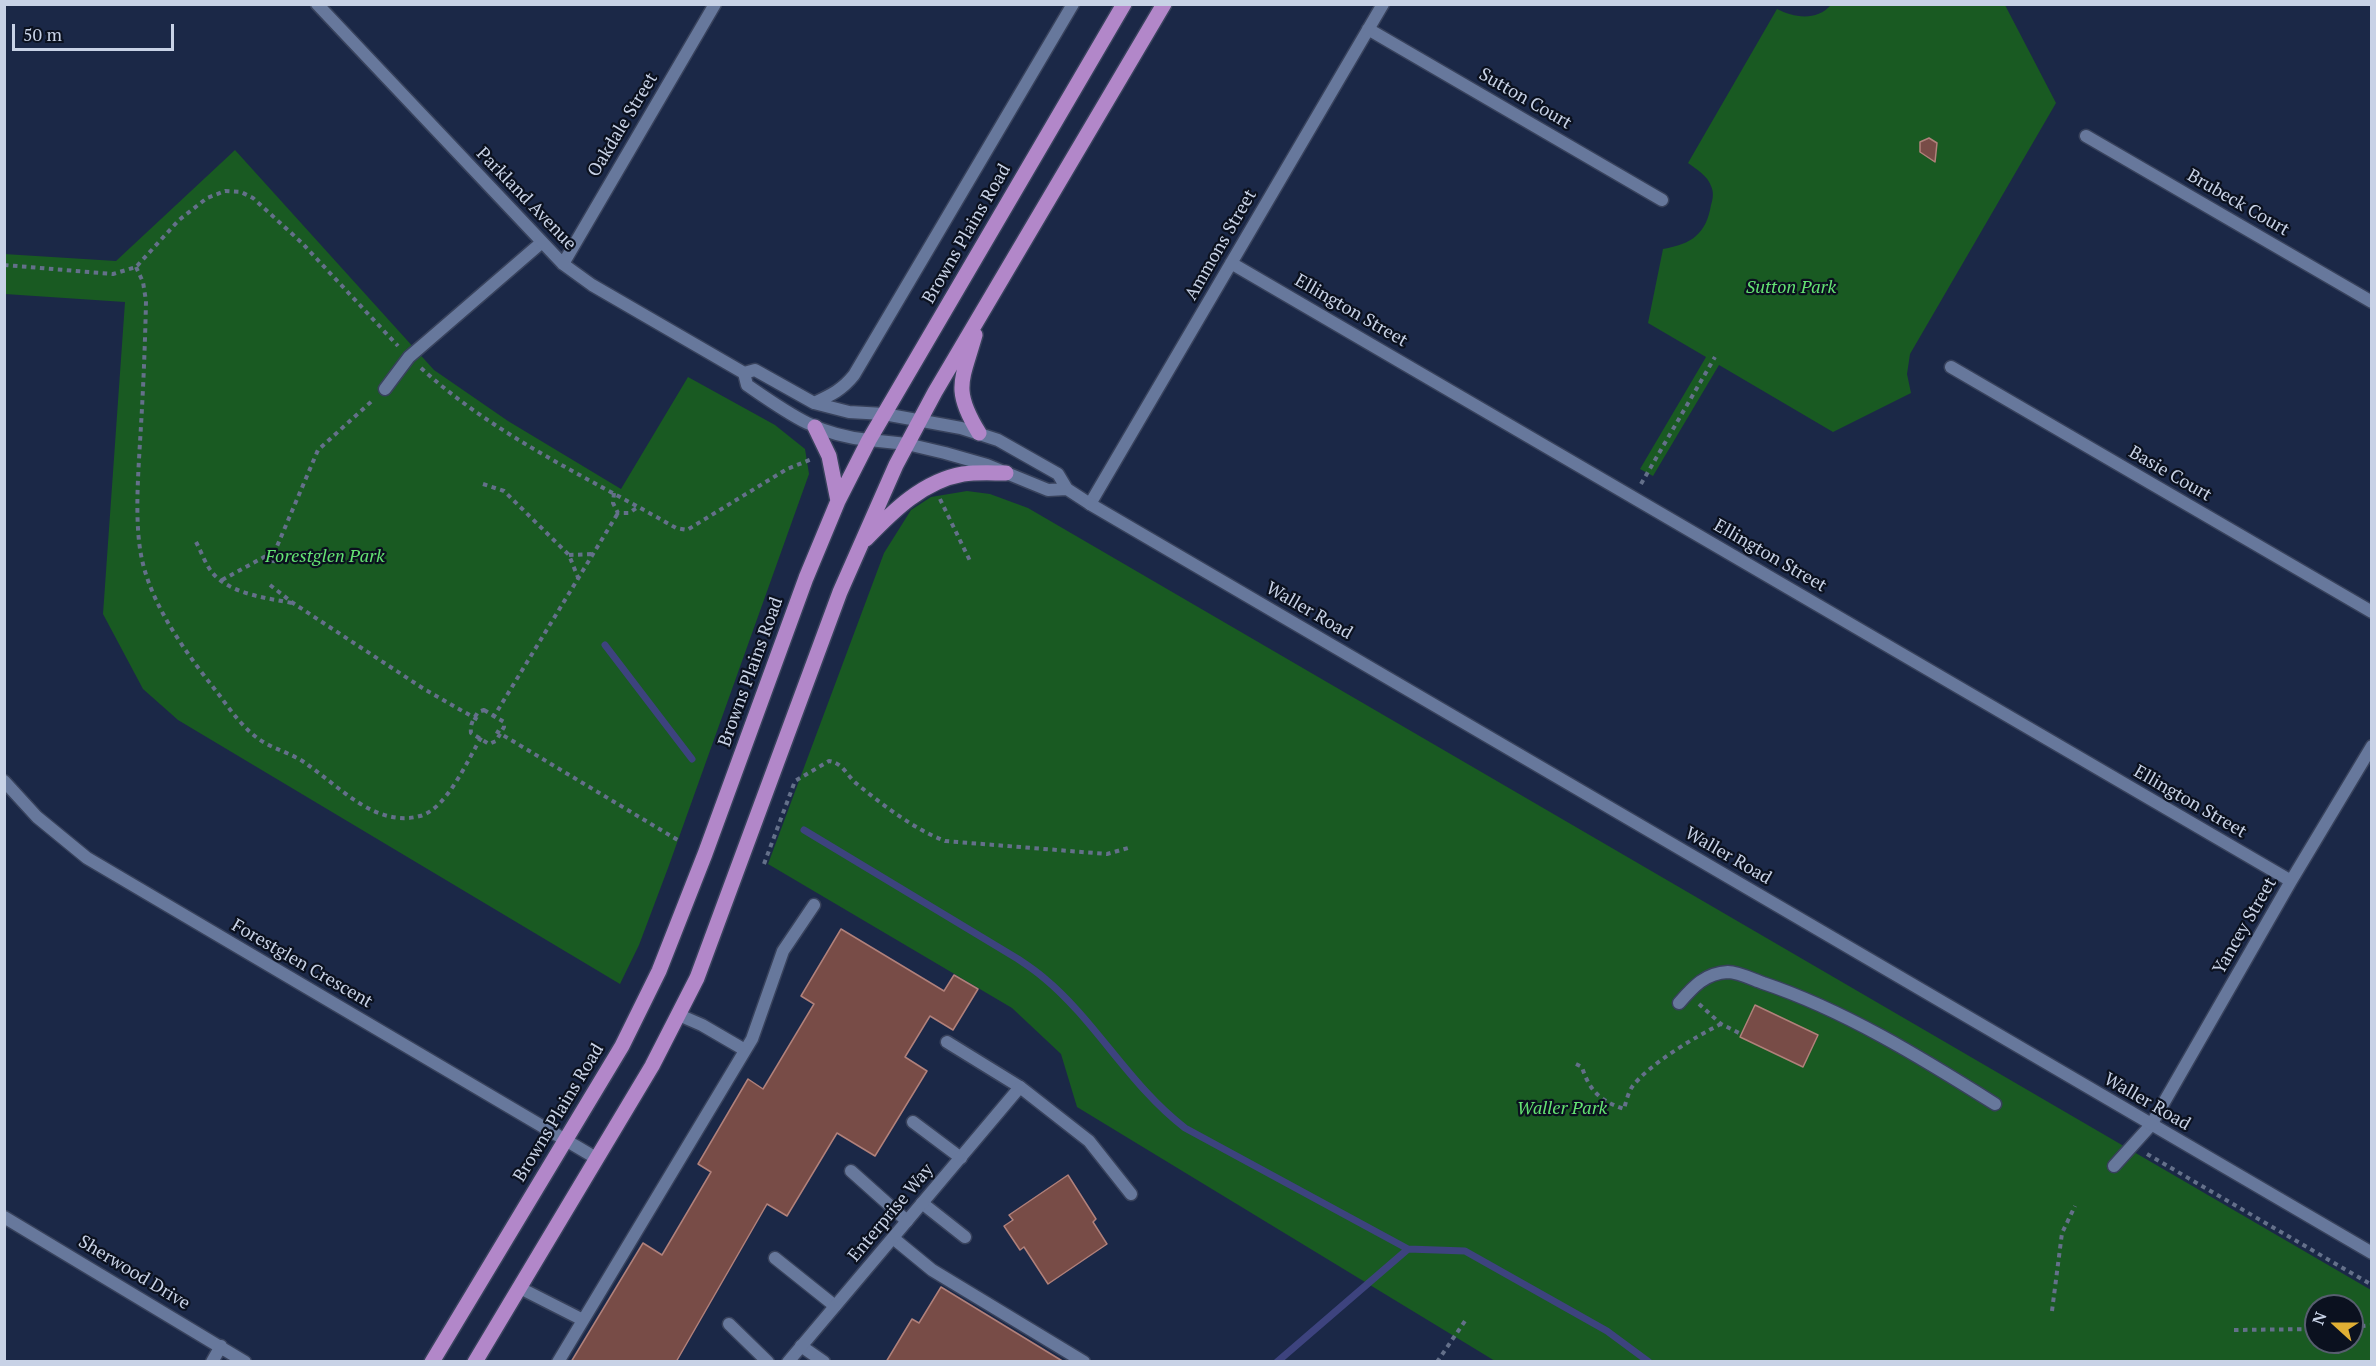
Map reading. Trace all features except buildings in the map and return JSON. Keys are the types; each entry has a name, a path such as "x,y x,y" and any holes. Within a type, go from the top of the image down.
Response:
{"main road":[{"name":"Browns Plains Road","path":"432,1362 622,1046 659,971 705,854 806,578 838,501 869,440 1124,4"},
{"path":"475,1362 652,1066 697,978 741,855 858,547 907,444 1164,4"},
{"path":"979,433 966,411 961,394 964,373 981,315"},
{"path":"815,427 829,456 838,501"},
{"path":"858,547 901,503 934,485 964,474 1006,473"}],"street":[{"name":"Parkland Avenue","path":"317,4 562,264 592,285 744,373 755,370 813,403 849,412 884,414"},
{"name":"Oakdale Street","path":"562,264 715,4"},
{"name":"Browns Plains Road","path":"813,403 844,388 866,355 1072,4"},
{"name":"Ammons Street","path":"1090,504 1383,4"},
{"name":"Sutton Court","path":"1368,29 1662,200"},
{"name":"Brubeck Court","path":"2086,136 2372,302"},
{"path":"385,389 409,357 541,243"},
{"name":"Ellington Street","path":"1232,263 2291,881"},
{"name":"Basie Court","path":"1951,367 2372,612"},
{"name":"Parkland Avenue","path":"744,373 747,385 792,415 837,436 869,440"},
{"name":"Waller Road","path":"884,414 979,433 998,440 1058,474 1067,489 1090,504 2372,1253"},
{"name":"Waller Road","path":"869,440 907,444 967,459 1048,490 1067,489"},
{"name":"Yancey Street","path":"2114,1166 2151,1125 2291,881 2372,746"},
{"name":"Forestglen Crescent","path":"4,781 36,817 87,858 596,1158"},
{"path":"558,1362 752,1039 783,951 814,905"},
{"path":"1679,1003 1697,983 1712,975 1730,972 1802,996 1934,1066 1995,1104"},
{"path":"679,1015 702,1025 745,1050"},
{"path":"947,1042 1020,1087 1089,1141 1131,1194"},
{"name":"Enterprise Way","path":"788,1362 1020,1087"},
{"path":"913,1122 961,1158"},
{"path":"851,1171 907,1221"},
{"path":"922,1203 965,1237"},
{"name":"Sherwood Drive","path":"4,1217 221,1346 244,1362"},
{"path":"893,1238 932,1270 1084,1362"},
{"path":"775,1258 835,1306"},
{"path":"520,1288 583,1320"},
{"path":"729,1324 768,1362"},
{"path":"212,1362 221,1346"},
{"path":"801,1346 824,1362"}],"path":[{"path":"136,267 143,282 147,301 138,478 142,563 152,591 185,652 242,724 258,739 307,764 354,801 377,812 401,817 419,817 435,810 481,737"},
{"path":"1633,497 1715,357"},
{"path":"273,563 274,551 318,450 385,389"},
{"path":"483,484 504,491 569,555 579,580"},
{"path":"614,493 613,503 618,513"},
{"path":"939,495 971,563"},
{"path":"618,513 629,513 638,507"},
{"path":"493,717 618,513"},
{"path":"196,542 211,572 222,581 254,597 293,603"},
{"path":"222,581 274,551"},
{"path":"569,555 594,554"},
{"path":"270,585 293,603 424,689 480,721"},
{"path":"484,710 504,722 504,728 499,732 496,741 489,744 481,737 471,733 470,724 478,712 484,710"},
{"path":"499,732 681,842"},
{"path":"764,864 795,781 829,761 838,764 856,784 924,833 945,841 1107,854 1128,848"},
{"path":"1688,993 1721,1024 1741,1034"},
{"path":"1576,1064 1582,1067 1588,1084 1608,1104 1623,1109 1632,1087 1659,1062 1695,1037 1721,1024"},
{"path":"2134,1146 2372,1285"},
{"path":"2052,1311 2062,1233 2075,1206"},
{"path":"1437,1362 1467,1318"},
{"path":"2234,1330 2304,1329"}],"green space":[{"name":"Sutton Park","path":"1831,5 2005,5 2056,103 1910,354 1907,374 1911,393 1833,432 1719,365 1653,476 1640,469 1706,357 1648,323 1663,249 1690,241 1701,230 1709,215 1713,198 1712,188 1705,176 1688,163 1777,9 1798,16 1812,16"},
{"name":"Forestglen Park","path":"235,150 434,370 508,421 621,489 688,377 775,425 805,449 809,474 668,868 639,945 620,984 178,720 143,689 103,614 125,302 5,294 4,254 116,261"},
{"name":"Waller Park","path":"967,491 990,494 1028,508 2371,1290 2371,1361 1495,1361 1077,1107 1061,1054 1012,1008 768,864 884,553 911,510 931,497"}],"waterway":[{"path":"605,645 692,759"},
{"path":"804,830 1038,973 1063,995 1129,1073 1165,1111 1185,1128 1408,1249"},
{"path":"1277,1362 1408,1249 1465,1251 1607,1331 1649,1362"}]}
